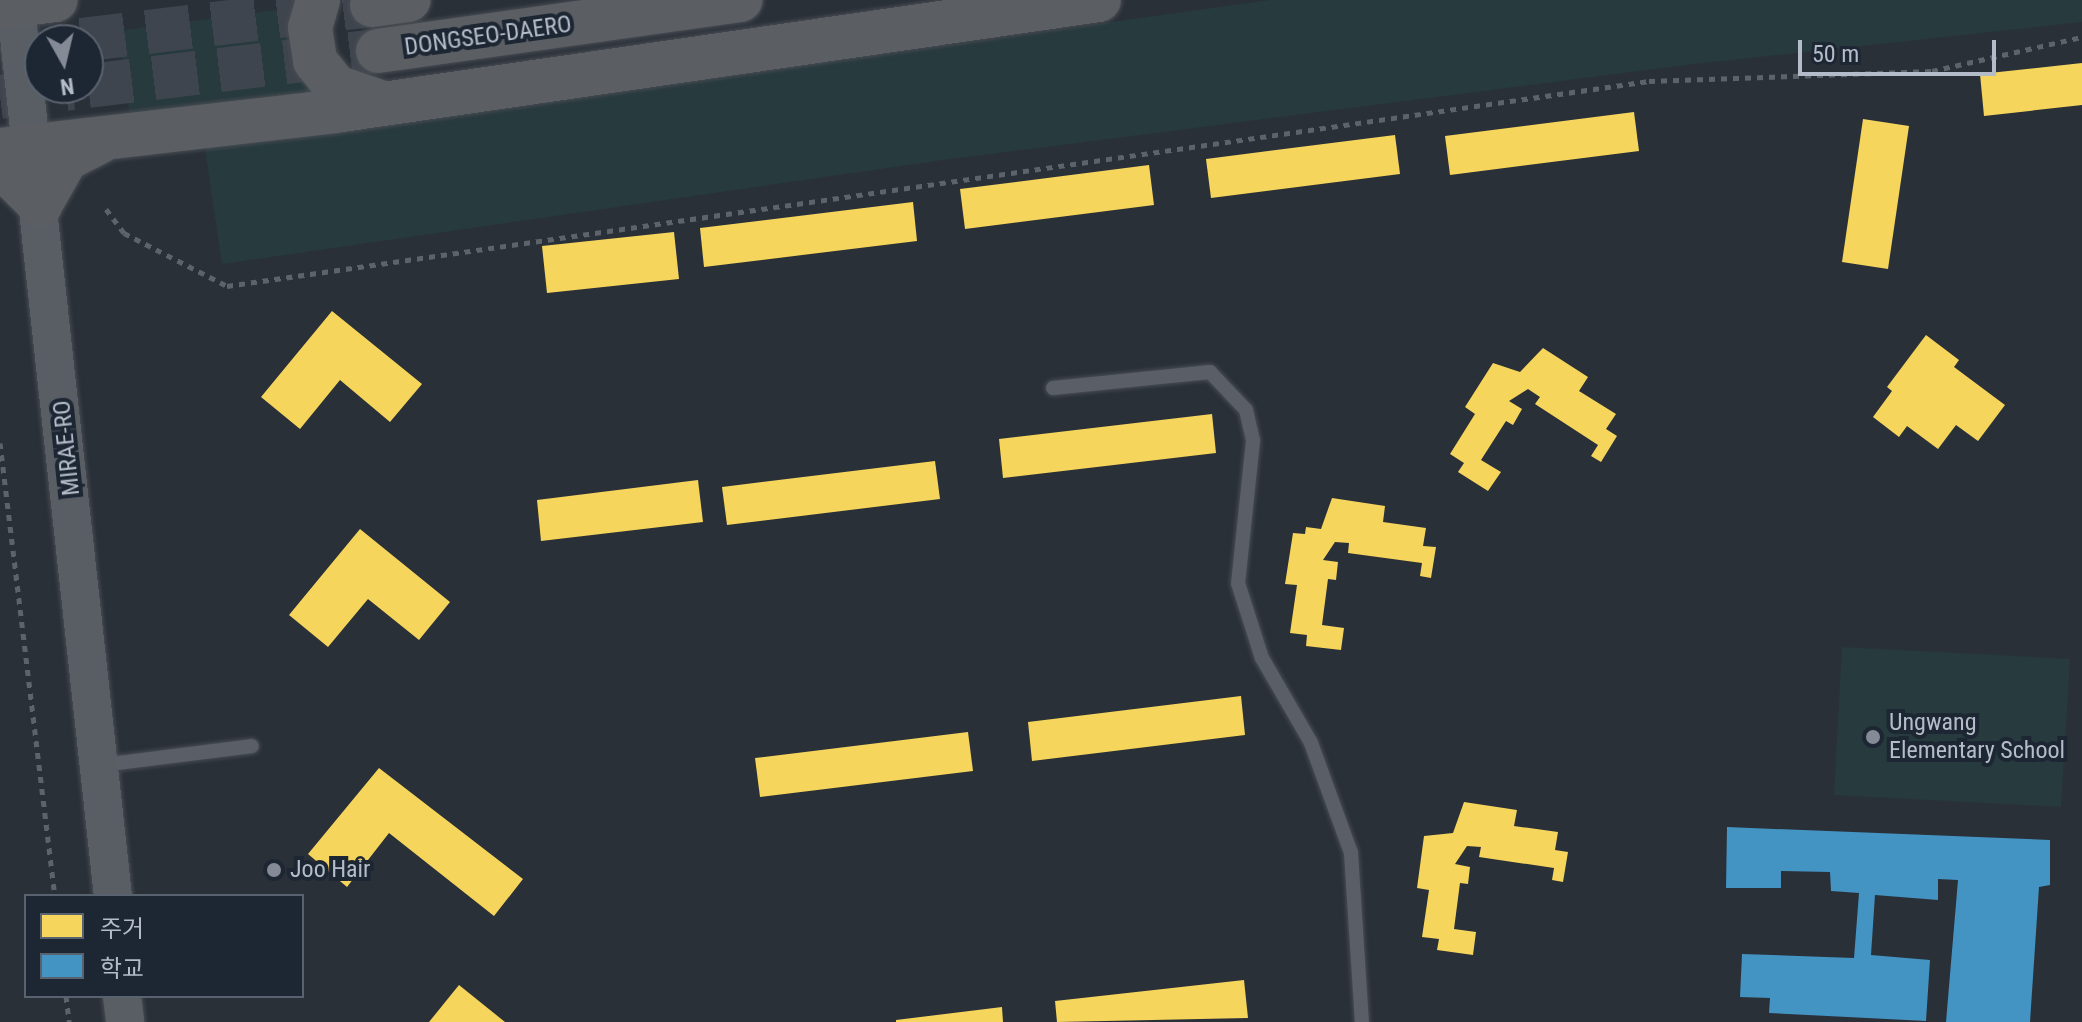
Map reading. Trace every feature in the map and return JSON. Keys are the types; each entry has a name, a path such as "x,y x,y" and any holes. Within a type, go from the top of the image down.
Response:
{"highway":[{"path":"318,0 310,28 315,61 336,87 385,103"},
{"name":"DONGSEO-DAERO","path":"378,51 740,0"},
{"path":"40,205 11,154 1099,0"},
{"path":"40,205 66,159 112,139"}],"main road":[{"path":"11,154 22,3"},
{"name":"MIRAE-RO","path":"40,205 113,894"},
{"path":"122,998 125,1022"}],"lane":[{"path":"1053,388 1210,372 1246,410 1253,441 1238,583 1262,658 1311,743 1351,853 1362,1022"},
{"path":"101,765 252,746"}],"path":[{"path":"106,209 124,233 227,286 1649,81 1932,71 2082,37"},
{"path":"0,443 55,894"},
{"path":"66,998 69,1022"}],"green space":[{"path":"1270,0 2082,0 2082,22 1694,64 943,160 222,264 205,148"},
{"path":"292,8 301,70 322,98 130,117 118,31"},
{"path":"1842,647 2070,659 2061,807 1834,795"}],"building: 주거":[{"path":"2082,63 2082,105 1984,116 1980,74"},
{"path":"1634,112 1639,151 1450,175 1445,136"},
{"path":"1863,119 1909,126 1888,269 1842,262"},
{"path":"1395,135 1400,174 1211,198 1206,159"},
{"path":"1149,165 1154,205 965,229 960,189"},
{"path":"913,202 917,241 704,267 700,228"},
{"path":"674,232 679,279 547,293 542,246"},
{"path":"332,311 422,384 390,422 340,380 300,429 261,397"},
{"path":"1926,335 1959,360 1954,367 2005,405 1978,441 1956,425 1938,449 1907,426 1899,437 1873,417 1892,391 1887,387"},
{"path":"1543,348 1588,377 1579,391 1616,414 1606,429 1617,436 1601,462 1591,456 1598,445 1535,404 1540,397 1528,389 1509,401 1522,409 1513,425 1506,421 1481,460 1501,472 1488,491 1458,472 1464,463 1450,454 1475,414 1465,407 1493,363 1520,372"},
{"path":"1212,414 1216,453 1003,478 999,439"},
{"path":"935,461 940,499 727,525 722,487"},
{"path":"698,480 703,522 541,541 537,500"},
{"path":"1332,498 1385,506 1383,522 1426,528 1423,546 1436,547 1431,578 1420,576 1422,563 1348,553 1349,543 1335,542 1323,560 1338,562 1336,580 1328,579 1322,625 1344,628 1341,650 1306,646 1307,635 1290,633 1297,585 1285,584 1293,533 1305,534 1306,527 1321,529"},
{"path":"360,529 450,602 419,640 368,599 328,647 289,615"},
{"path":"1241,696 1245,735 1032,761 1028,722"},
{"path":"968,732 973,771 760,797 755,758"},
{"path":"379,768 523,879 494,916 389,833 347,887 308,854"},
{"path":"1464,802 1517,810 1514,826 1558,832 1555,850 1568,852 1563,882 1552,880 1554,868 1479,857 1481,847 1467,846 1455,864 1470,867 1468,884 1460,883 1454,929 1476,932 1473,955 1437,950 1439,939 1422,937 1429,890 1417,888 1424,836 1453,833"},
{"path":"1244,980 1248,1018 1057,1022 1055,1001"},
{"path":"459,985 505,1022 429,1022"},
{"path":"1002,1007 1003,1022 896,1022 896,1020"}],"building: 학교":[{"path":"1727,827 2050,840 2050,885 2039,887 2030,1022 1946,1022 1958,880 1938,879 1938,900 1875,895 1871,955 1930,960 1926,1021 1769,1013 1770,998 1740,997 1742,954 1854,958 1859,893 1831,891 1830,872 1781,871 1781,888 1726,888"}],"tunnel":[{"path":"104,37 372,5"},
{"path":"0,50 24,47"},
{"path":"104,84 378,51"},
{"path":"0,97 24,94"}],"place":[{"name":"Ungwang Elementary School","path":"1873,737"},
{"name":"Joo Hair","path":"274,870"}]}
